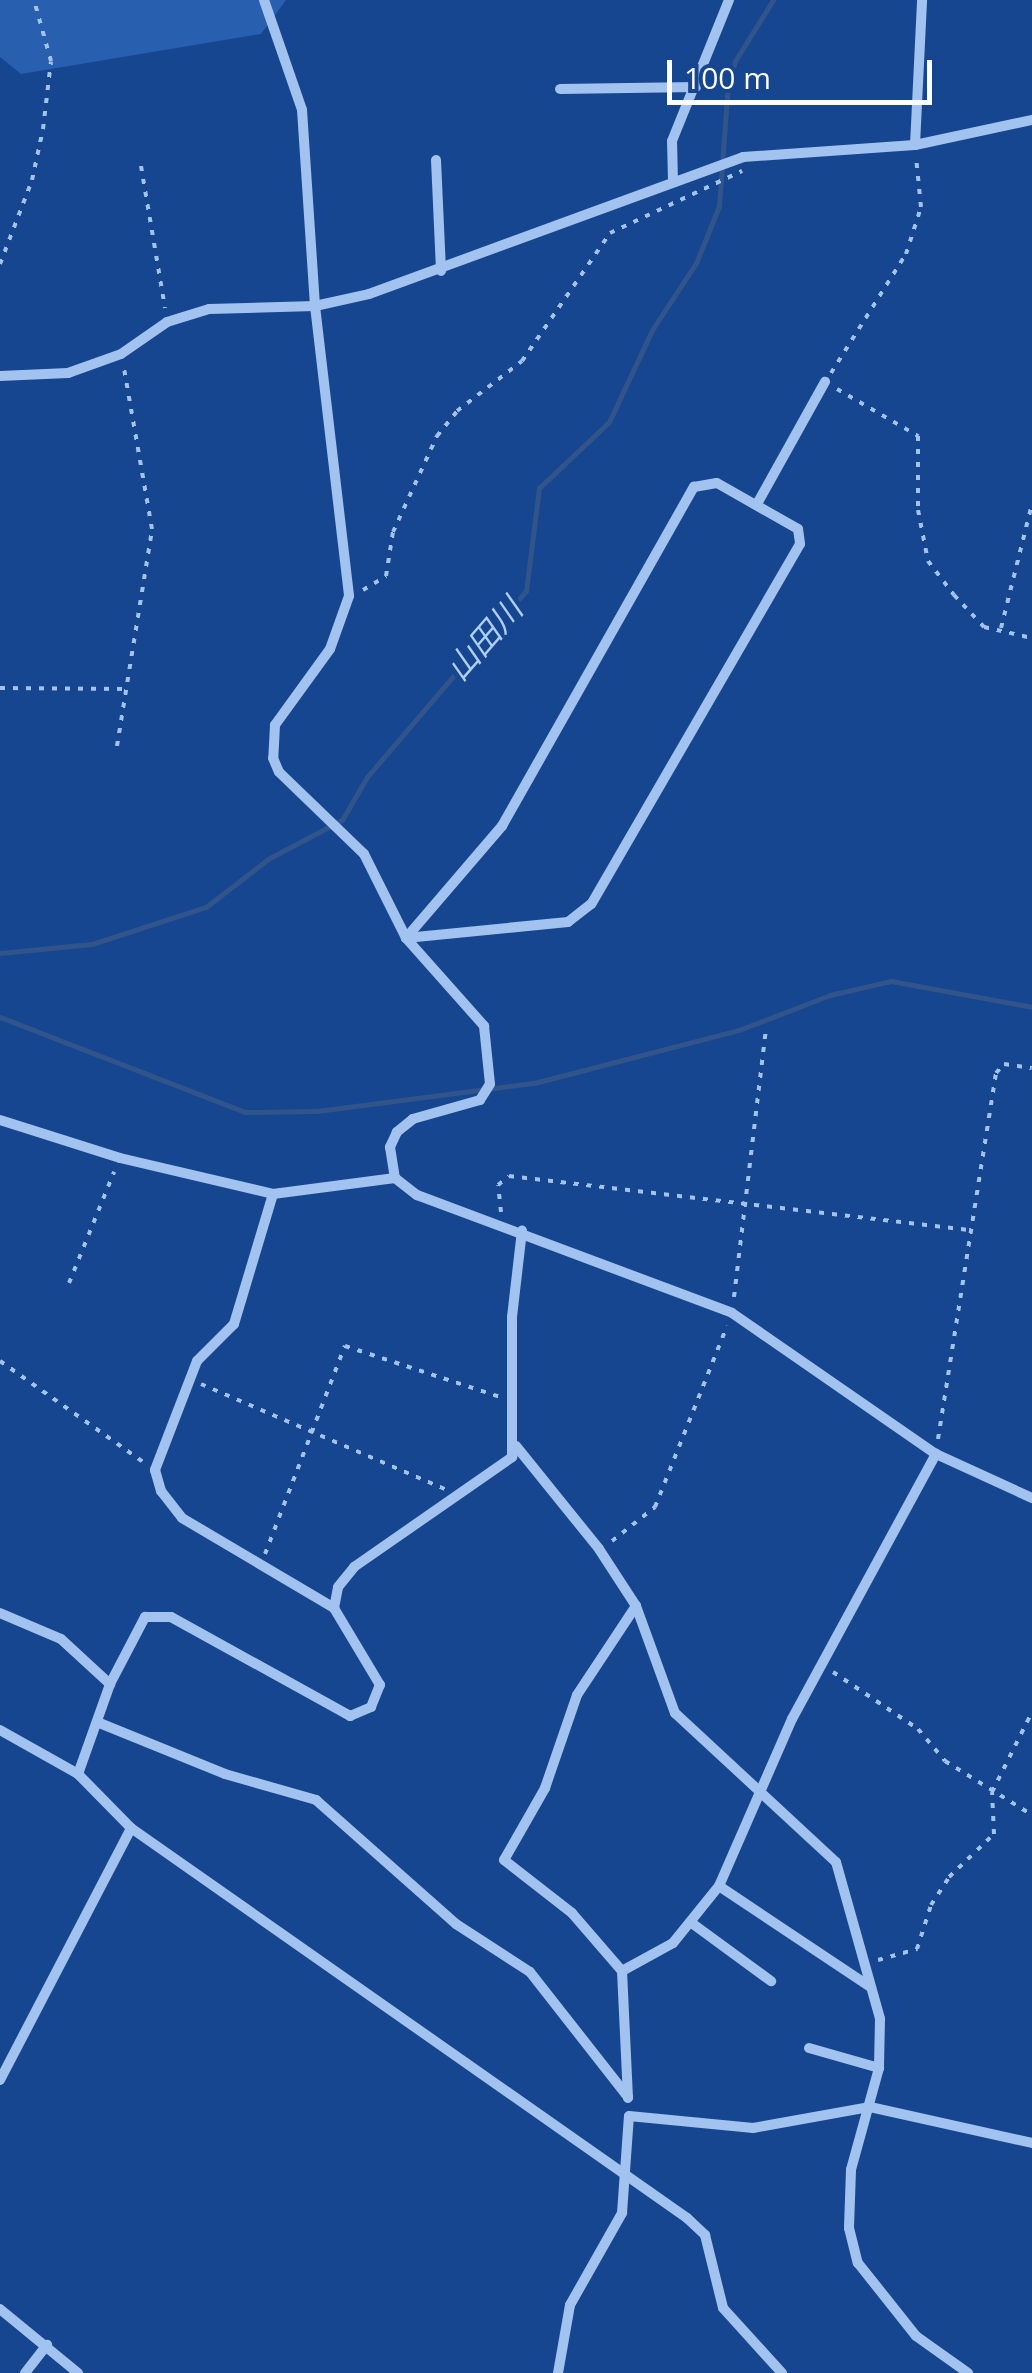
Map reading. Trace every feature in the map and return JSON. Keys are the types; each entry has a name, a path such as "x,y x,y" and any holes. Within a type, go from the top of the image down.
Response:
{"street":[{"path":"264,0 302,110 315,306 349,596 330,649 270,741 279,772 341,827 364,854 406,938 484,1026 490,1084 480,1100 414,1118 397,1132 390,1147 395,1178 417,1195 522,1231 732,1313 936,1454 1032,1498"},
{"path":"673,181 672,141 729,0"},
{"path":"915,145 922,0"},
{"path":"560,88 696,87"},
{"path":"0,376 68,373 121,354 167,322 209,309 315,306 441,271 743,157 915,145 1032,120"},
{"path":"436,160 441,271"},
{"path":"757,504 825,382"},
{"path":"716,483 798,529 800,544 591,904 568,922 406,938 502,826 694,487 716,483"},
{"path":"0,1120 120,1158 273,1194 395,1178"},
{"path":"78,1774 110,1684 146,1617 172,1617 350,1716 371,1706 380,1685 334,1608 182,1518 160,1491 155,1470 197,1361 234,1324 273,1194"},
{"path":"334,1608 338,1587 354,1566 512,1457 516,1446 509,1400 522,1231"},
{"path":"516,1446 599,1549 636,1606 675,1713 830,1849 880,2019 879,2068 851,2170 849,2228 858,2263 916,2336 968,2373"},
{"path":"622,1971 693,1924 719,1886 762,1788 936,1454"},
{"path":"558,2373 570,2305 622,2213 628,2176 622,1971 572,1913 504,1860 545,1788 577,1694 636,1606"},
{"path":"0,1614 61,1640 110,1684"},
{"path":"97,1722 225,1774 316,1800 456,1924 530,1972 628,2097"},
{"path":"0,1730 78,1774 131,1828 628,2176 706,2235 723,2308 782,2373"},
{"path":"0,2080 131,1828"},
{"path":"719,1886 870,1986"},
{"path":"693,1924 772,1981"},
{"path":"808,2048 879,2068"},
{"path":"629,2116 754,2128 870,2107 1032,2143"},
{"path":"0,2309 78,2373"},
{"path":"25,2373 47,2345"}],"path":[{"path":"0,264 32,180 43,129 51,61 34,0"},
{"path":"915,145 921,207 906,254 825,382 918,436 918,510 928,560 984,627 1032,638"},
{"path":"349,596 386,576 392,532 436,436 457,412 522,361 610,233 646,211 737,178 743,157"},
{"path":"142,166 167,322"},
{"path":"117,746 152,529 121,354"},
{"path":"1001,628 1032,504"},
{"path":"0,688 126,689"},
{"path":"936,1454 996,1073 1004,1064 1032,1068"},
{"path":"68,1283 120,1158"},
{"path":"504,1226 498,1185 509,1176 969,1230"},
{"path":"261,1563 345,1346 509,1400"},
{"path":"0,1361 155,1470"},
{"path":"189,1379 458,1495"},
{"path":"825,1667 918,1728 946,1761 1032,1815"},
{"path":"864,1962 917,1950 931,1905 950,1876 994,1834 992,1792 1032,1712"}],"shaded area":[{"path":"0,0 286,0 261,34 21,74 0,57"}],"waterway":[{"name":"山田川","path":"0,953 92,944 206,907 268,859 342,820 367,777 526,591 539,488 609,422 652,330 696,263 719,206 728,84 735,61 773,0"},
{"path":"0,1017 245,1112 317,1111 534,1083 739,1030 830,995 891,981 1032,1007"}]}
